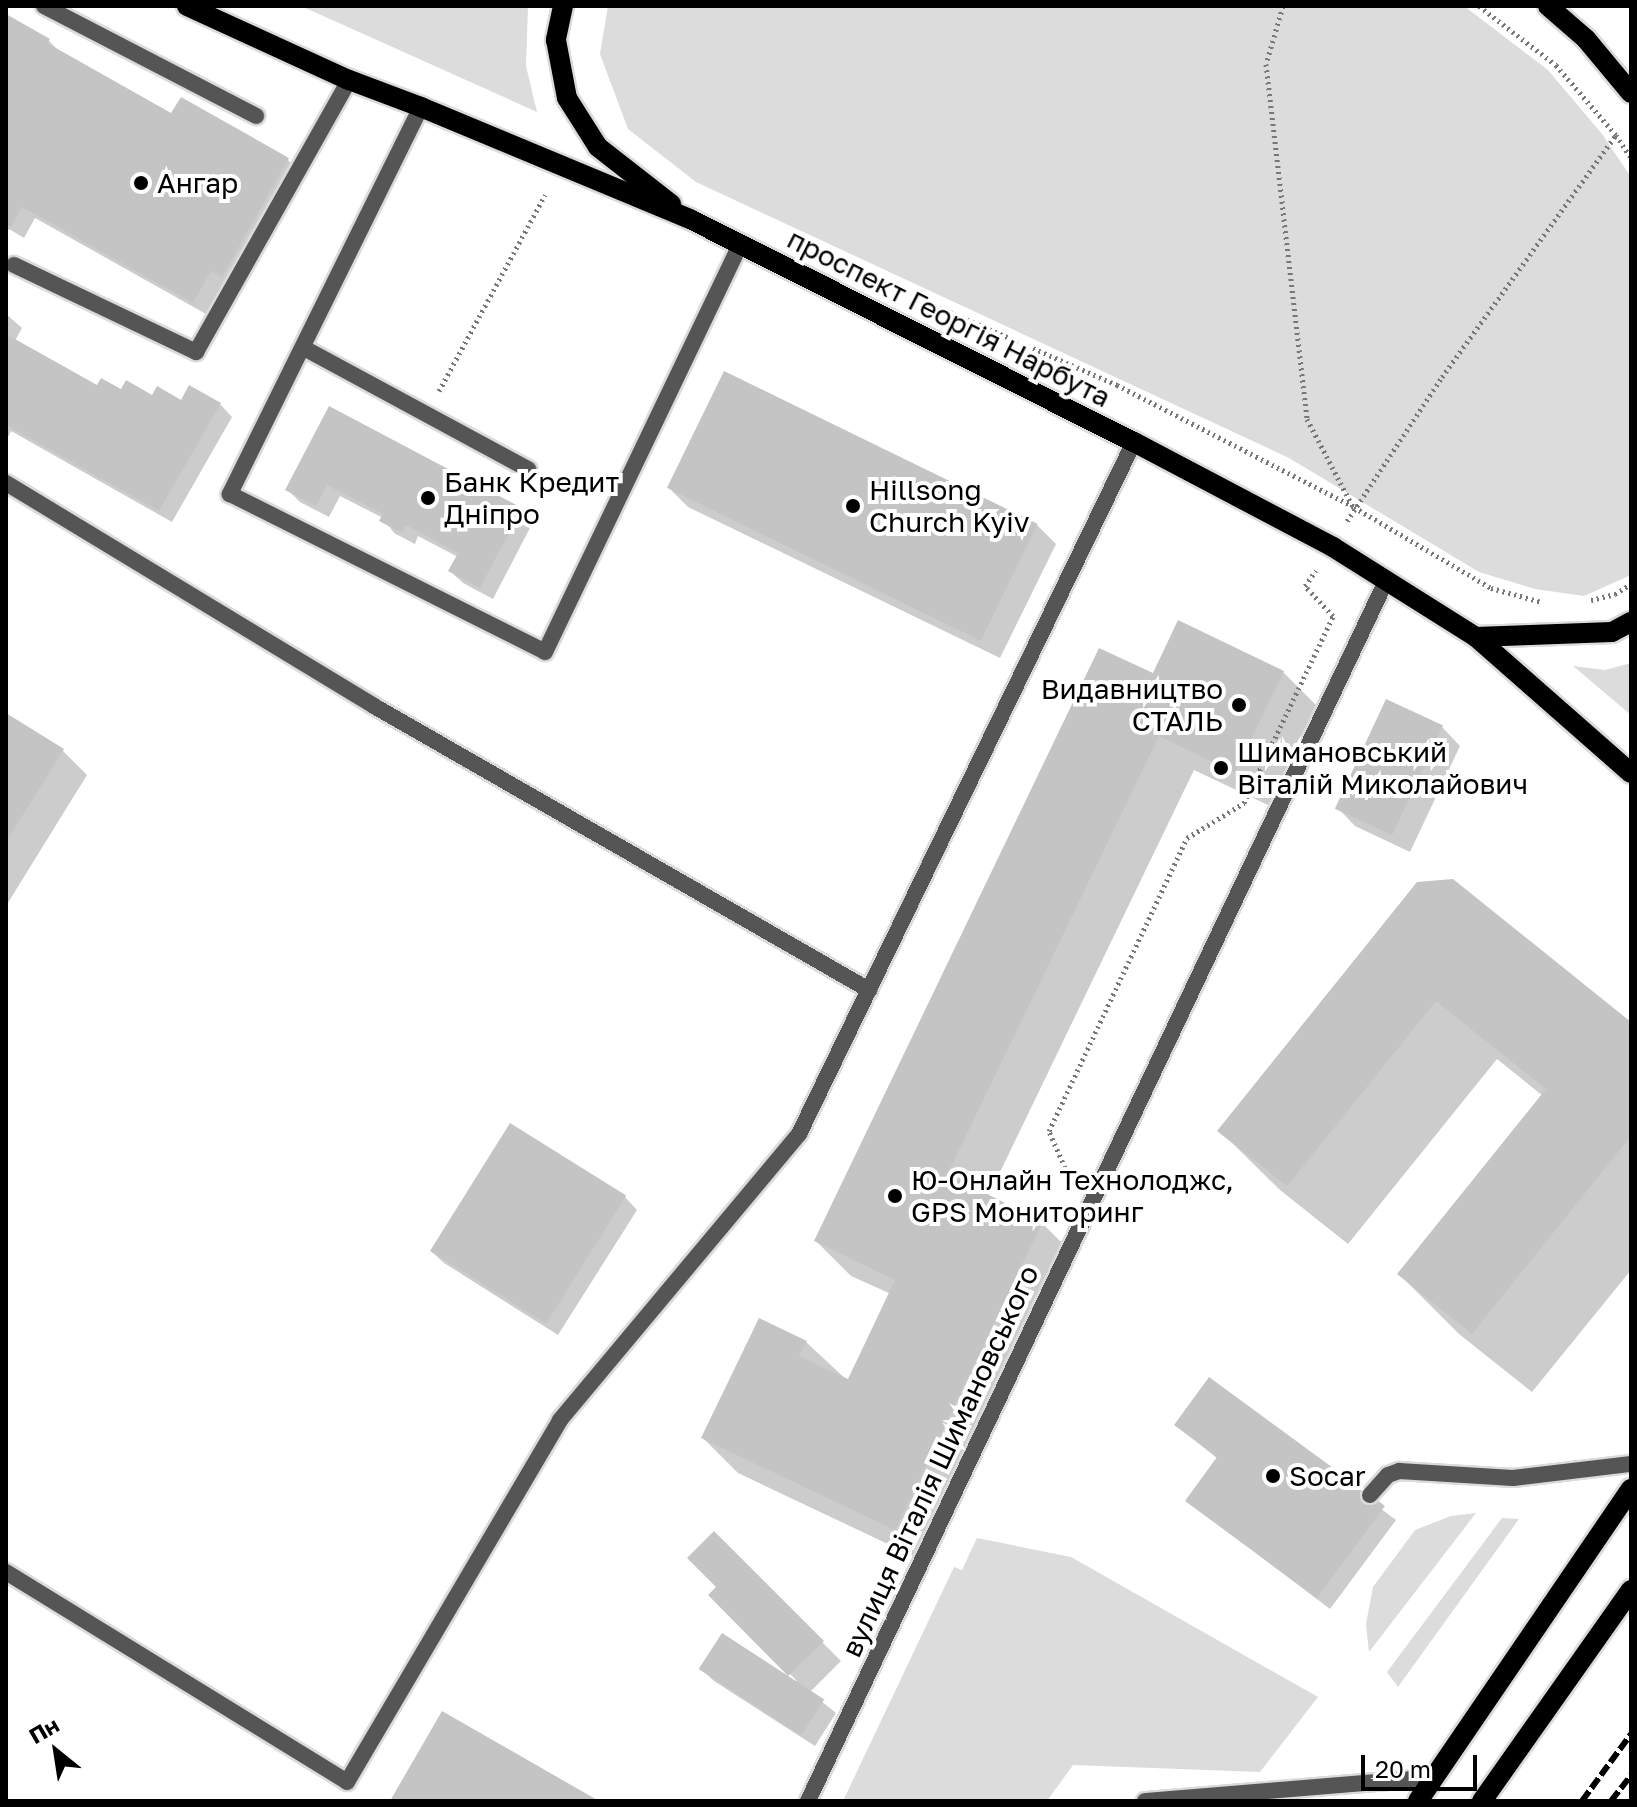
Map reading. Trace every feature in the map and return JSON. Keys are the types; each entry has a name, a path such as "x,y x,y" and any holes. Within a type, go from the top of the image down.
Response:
{"main road":[{"name":"проспект Георгія Нарбута","path":"187,6 349,80 690,219 1134,442 1333,547 1476,637 1631,773"},
{"path":"563,6 556,40 567,98 598,147 690,219"},
{"path":"1548,6 1586,39 1631,93"},
{"path":"1476,637 1612,632 1631,622"},
{"path":"1418,1801 1631,1489"},
{"path":"1482,1801 1631,1590"}],"street":[{"path":"44,6 256,116"},
{"path":"14,265 196,352 349,80"},
{"path":"421,107 230,494 545,652 740,245"},
{"path":"304,348 528,469"},
{"path":"6,1572 347,1782 560,1420 799,1134 1134,442"},
{"path":"6,483 374,706 869,990"},
{"name":"вулиця Віталія Шимановського","path":"808,1801 1387,579"},
{"path":"1370,1495 1388,1475 1399,1471 1513,1478 1631,1464"},
{"path":"1145,1801 1435,1777"}],"path":[{"path":"1283,6 1266,64 1307,419 1354,507"},
{"path":"1479,6 1556,65 1616,135 1631,158"},
{"path":"1354,507 1442,377 1616,135"},
{"path":"426,416 545,195"},
{"path":"928,302 1117,385 1354,507 1491,588 1554,602"},
{"path":"1074,1190 1049,1131 1187,838 1244,803 1333,616 1305,586 1333,547"},
{"path":"1582,601 1615,594 1631,584"}],"shaded area":[{"path":"301,6 528,6 526,66 537,112"},
{"path":"608,6 1464,6 1548,70 1602,134 1631,177 1631,575 1584,596 1535,589 1479,572 1289,458 696,182 628,129 600,54"},
{"path":"1631,663 1631,715 1573,666 1605,670"},
{"path":"1476,1513 1369,1652 1366,1624 1373,1587 1415,1530 1451,1516"},
{"path":"1502,1518 1519,1519 1398,1687 1387,1672"},
{"path":"977,1538 1071,1557 1318,1697 1260,1772 1073,1765 1047,1801 843,1801 954,1567 962,1570"}],"building":[{"name":"Ангар","path":"6,14 50,39 47,43 171,113 181,97 289,158 222,277 211,271 193,303 22,207 11,227 6,224"},
{"path":"6,334 97,385 101,378 121,389 126,380 152,395 157,386 181,400 189,385 221,403 159,511 6,425"},
{"name":"Hillsong Church Kyiv","path":"724,371 1038,524 981,641 667,488"},
{"name":"Банк Кредит Дніпро","path":"329,406 522,508 480,588 448,571 458,553 406,525 402,533 379,521 383,514 327,485 316,506 285,490"},
{"path":"1178,620 1284,671 1235,773 1159,736 947,1175 1043,1221 895,1530 701,1438 759,1318 807,1341 799,1356 848,1379 895,1280 814,1241 1099,648 1153,673"},
{"path":"1386,699 1443,726 1392,835 1335,809"},
{"path":"6,713 64,749 6,842"},
{"path":"1453,879 1631,1022 1631,1136 1472,1334 1397,1274 1546,1089 1436,1001 1287,1186 1217,1131 1417,882"},
{"path":"510,1123 626,1196 546,1324 430,1251"},
{"name":"Socar","path":"1209,1377 1385,1506 1317,1598 1185,1501 1217,1457 1174,1425"},
{"path":"714,1531 824,1641 788,1676 708,1595 716,1587 687,1558"},
{"path":"722,1633 824,1699 801,1736 699,1669"},
{"path":"442,1711 599,1801 390,1801"}],"railway":[{"path":"1582,1801 1631,1734"},
{"path":"1611,1801 1631,1775"}],"place":[{"name":"Ангар","path":"141,183"},
{"name":"Банк Кредит Дніпро","path":"428,498"},
{"name":"Hillsong Church Kyiv","path":"853,506"},
{"name":"Видавництво СТАЛЬ","path":"1239,705"},
{"name":"Шимановський Віталій Миколайович","path":"1221,768"},
{"name":"Ю-Онлайн Технолоджс, GPS Мониторинг","path":"895,1196"},
{"name":"Socar","path":"1273,1476"}]}
